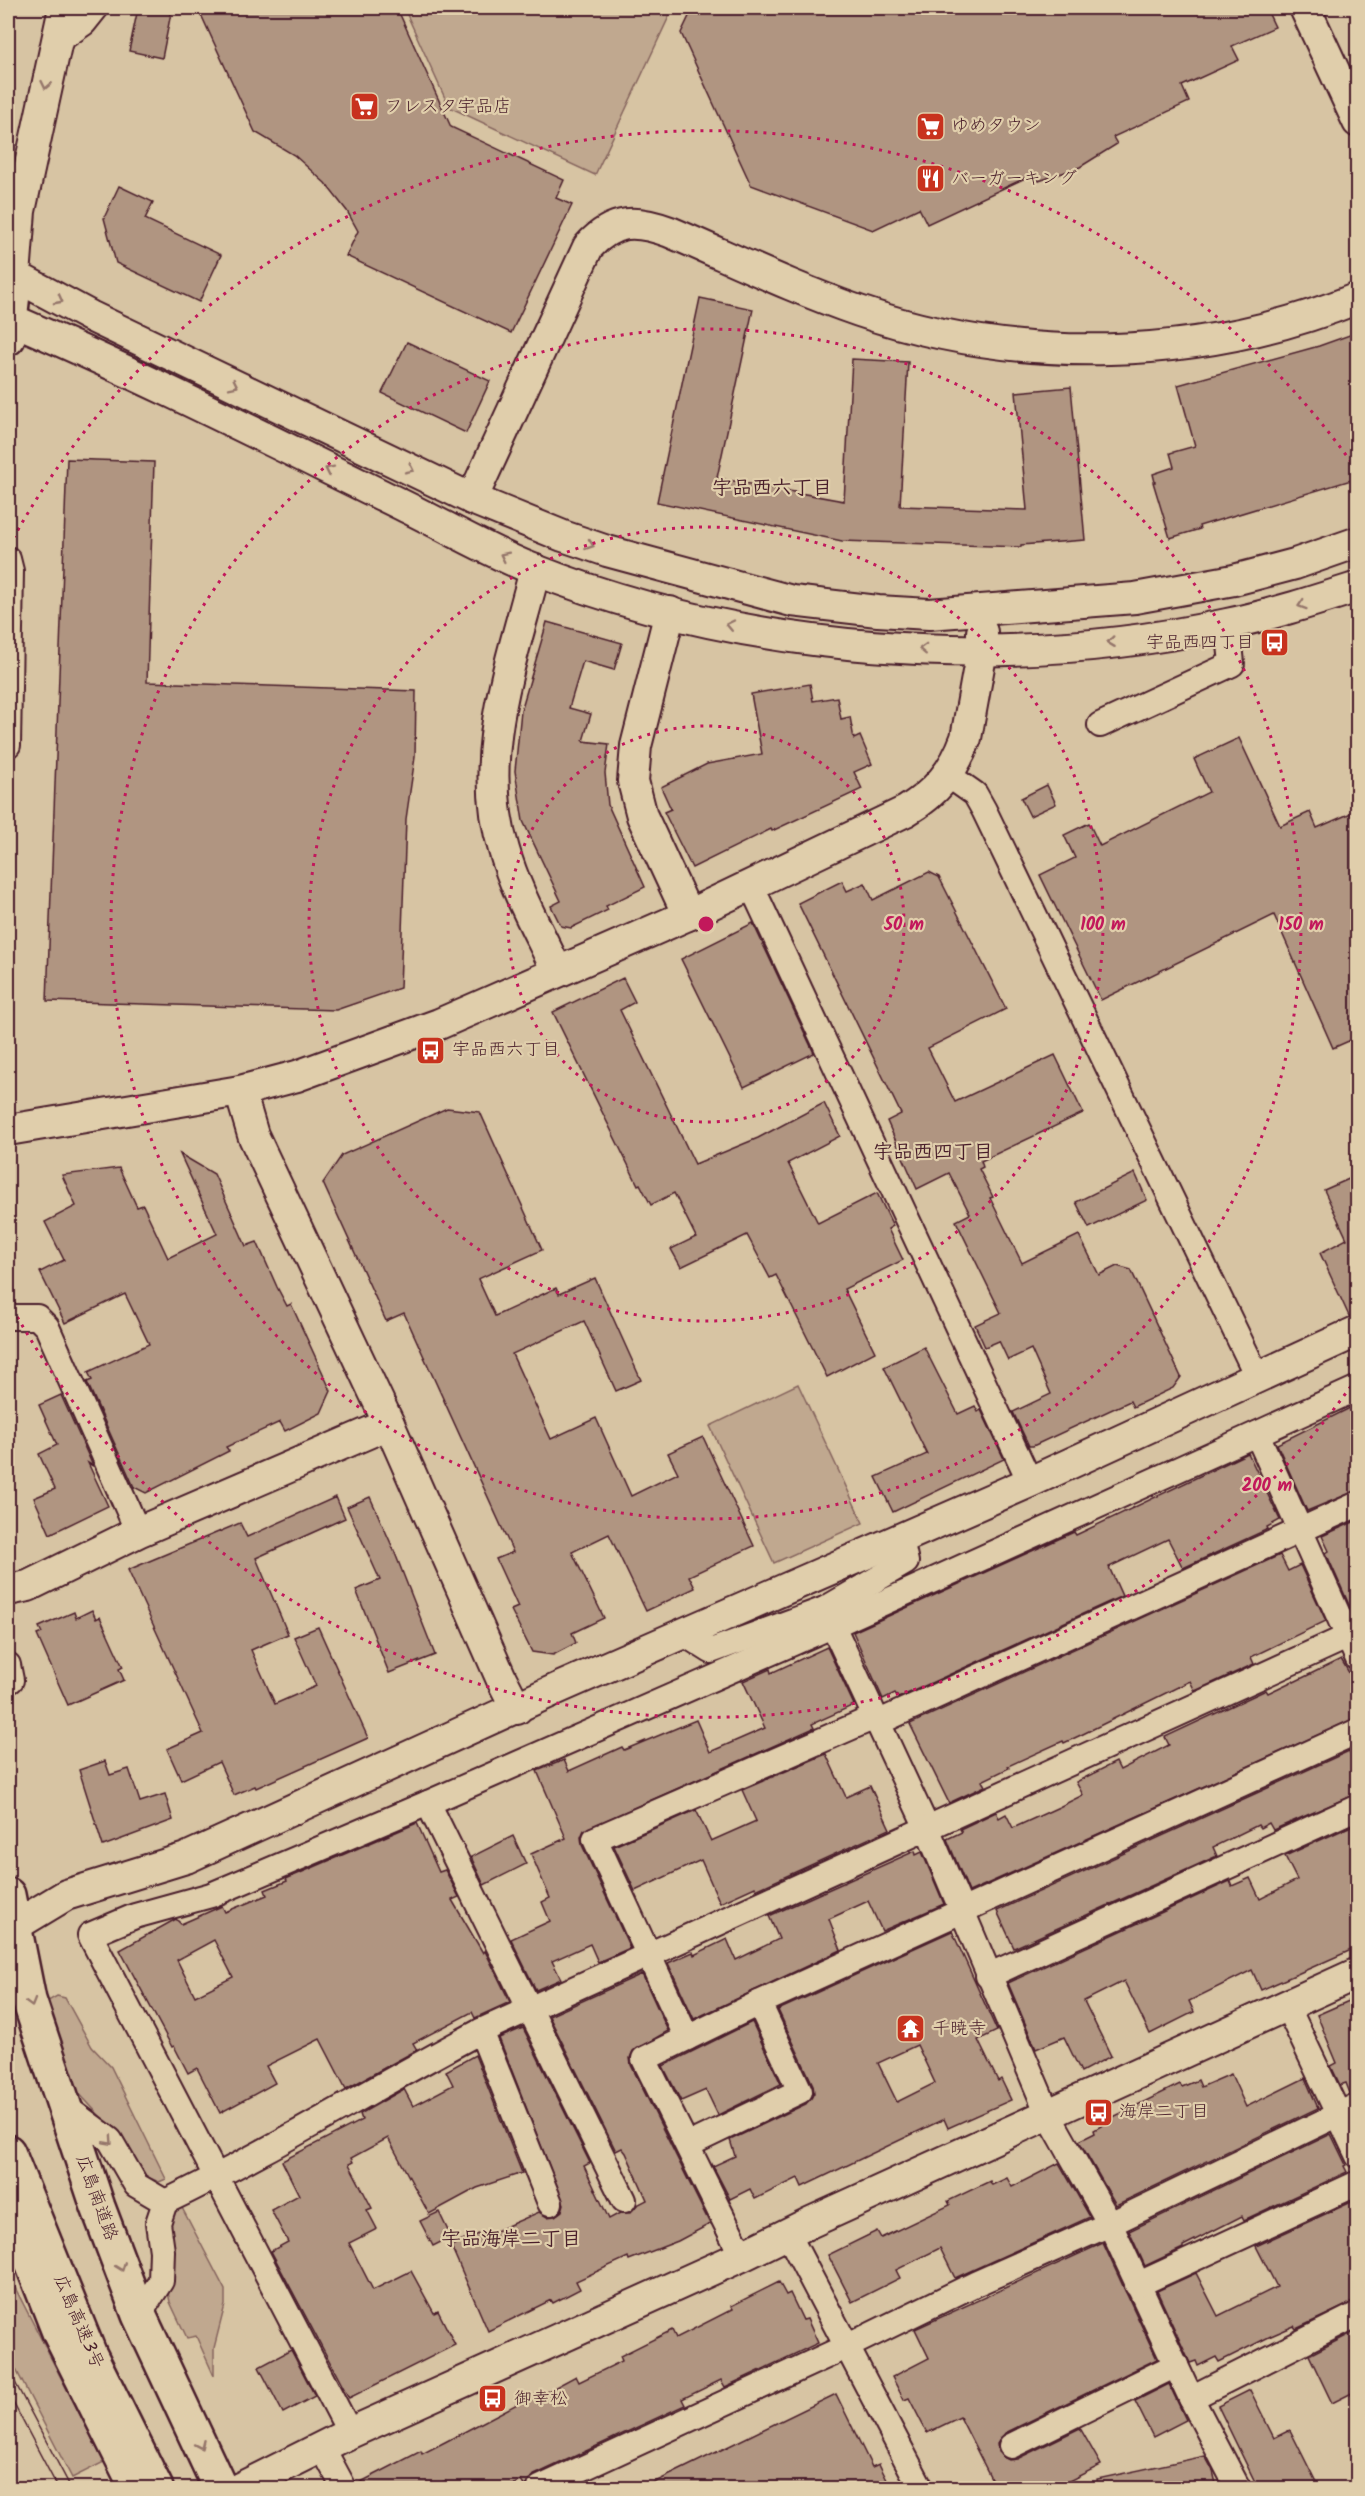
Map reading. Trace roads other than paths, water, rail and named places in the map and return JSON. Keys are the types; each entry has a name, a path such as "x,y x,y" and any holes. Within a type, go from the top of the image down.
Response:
{"highway":[{"path":"8,325 10,267"},
{"name":"広島南道路","path":"10,1917 29,2000 63,2105 139,2315 220,2488"},
{"name":"広島高速3号","path":"8,2152 90,2355 156,2488"},
{"path":"8,2202 59,2332 137,2488"}],"street":[{"path":"64,8 10,267 90,316 472,499 563,536 607,551 792,601 928,614 981,612 1135,598 1184,590 1295,564 1358,542"},
{"path":"55,44 84,22 96,8"},
{"path":"1305,8 1358,122"},
{"path":"472,499 588,247 605,231 627,223 641,223 670,232 859,311 949,335 1018,346 1050,349 1128,349 1202,341 1296,320 1358,298"},
{"path":"8,325 84,351 510,560 631,602 761,632 858,646 982,650 1089,645 1143,639 1228,624 1294,608 1358,587"},
{"path":"8,559 11,571 8,745"},
{"path":"535,570 500,707 492,754 491,778 493,802 504,852 557,971"},
{"path":"670,612 636,746 633,781 642,816 688,915"},
{"path":"8,1130 240,1091 297,1076 439,1023 688,915 906,811 931,794 948,775 966,738 982,650 981,612"},
{"path":"1100,724 1232,664 1228,624"},
{"path":"948,775 975,794 984,810 1258,1378"},
{"path":"751,885 1030,1482"},
{"path":"240,1091 253,1135 389,1424 501,1678 517,1709"},
{"path":"8,1317 37,1317 47,1327 138,1532"},
{"path":"10,1917 66,1895 186,1858 1353,1336"},
{"path":"350,2433 90,1935 135,1916 211,1895 428,1803 829,1617 1257,1434 1358,1388"},
{"path":"8,1590 28,1586 138,1532 389,1424"},
{"path":"1257,1434 1300,1530 1353,1634 1358,1659"},
{"path":"687,2038 595,1839 876,1720 1358,1504"},
{"path":"684,1634 711,1651 829,1617 906,1562 901,1539"},
{"path":"829,1617 927,1828 1048,2114 1110,2224 1191,2398 1238,2488"},
{"path":"139,2315 161,2281 162,2251 158,2223 165,2202 347,2107 386,2082 481,2031 530,2011 1353,1634"},
{"path":"742,2256 644,2059 759,2003 1358,1731"},
{"path":"428,1803 624,2200"},
{"path":"988,1976 1358,1807"},
{"path":"240,2488 350,2433 1358,1973"},
{"path":"687,2145 800,2091 759,2003"},
{"path":"1287,2006 1348,2110 1358,2156"},
{"path":"481,2031 550,2202"},
{"path":"63,2105 110,2140 136,2185 165,2202"},
{"path":"540,2488 848,2346 975,2284 1110,2224 1348,2110"},
{"path":"1137,2285 1358,2183"},
{"path":"788,2234 921,2488"},
{"path":"1191,2398 1358,2314"},
{"path":"1011,2446 1176,2365"},
{"path":"322,2447 344,2488"}],"tram line":[{"path":"8,2369 71,2488"},
{"path":"8,2393 58,2488"}],"place":[{"name":"フレスタ宇品店","path":"364,107"},
{"name":"ゆめタウン","path":"930,126"},
{"name":"バーガーキング","path":"930,179"},
{"name":"宇品西四丁目","path":"1275,643"},
{"name":"宇品西六丁目","path":"431,1050"},
{"name":"千暁寺","path":"911,2029"},
{"name":"海岸二丁目","path":"1098,2112"},
{"name":"御幸松","path":"493,2399"}],"district":[{"name":"宇品西六丁目","path":"772,489"},
{"name":"宇品西四丁目","path":"933,1153"},
{"name":"宇品海岸二丁目","path":"511,2240"}]}
